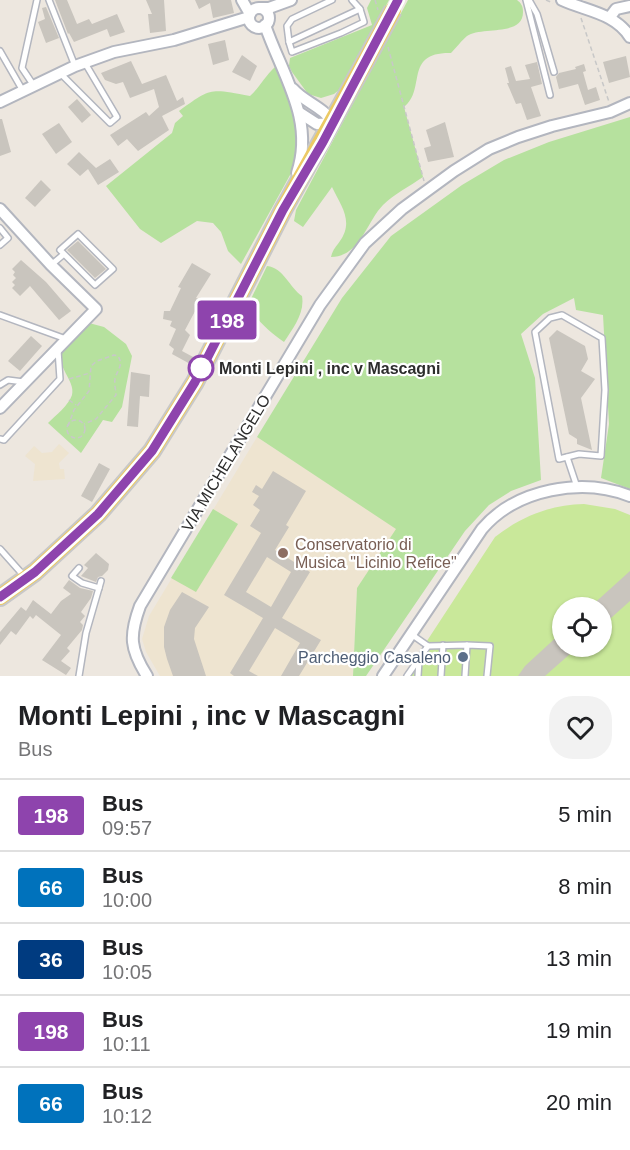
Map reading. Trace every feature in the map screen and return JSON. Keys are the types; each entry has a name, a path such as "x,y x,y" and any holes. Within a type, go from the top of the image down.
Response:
{"main road":[{"path":"0,597 26,578 98,514 152,451 195,382 283,210 365,62 390,7"}],"street":[{"path":"242,0 258,18"},
{"path":"247,0 281,66 300,113 302,151 299,168 283,210"},
{"path":"561,0 610,17 630,37"},
{"path":"0,102 80,64 114,52 174,40 216,27 258,18 287,2"},
{"path":"610,17 615,9 630,6"},
{"path":"286,79 299,96 325,113 333,123"},
{"path":"310,103 325,105 334,103 352,87"},
{"name":"VIA MICHELANGELO","path":"147,676 134,651 132,639 134,623 140,606 320,305 365,243 402,209 427,190 489,149 518,137 610,112 630,103"},
{"path":"300,113 317,124 333,123"},
{"path":"0,209 51,265 96,309 0,408"},
{"path":"383,676 488,523 507,508 548,492 577,487 608,490 630,496"}],"lane":[{"path":"29,89 22,68 37,0"},
{"path":"49,0 80,64 117,117 110,123 60,73"},
{"path":"332,0 292,19 287,26 292,52 364,22 360,9 352,0"},
{"path":"527,0 537,14 554,72"},
{"path":"527,0 550,95"},
{"path":"290,42 360,9"},
{"path":"0,51 29,89"},
{"path":"0,245 8,238 1,230 12,223"},
{"path":"78,234 113,269 95,285 64,254 60,250 78,234"},
{"path":"51,265 64,254"},
{"path":"0,315 68,339"},
{"path":"561,315 602,338 605,390 601,456 579,454 567,457 558,459 535,332 550,318 561,315"},
{"path":"0,439 4,440 60,379 58,350"},
{"path":"0,385 8,380 24,382"},
{"path":"567,457 577,487"},
{"path":"0,549 26,578"},
{"path":"79,568 72,576 82,583 99,588"},
{"path":"79,676 86,633 101,581"},
{"path":"411,634 428,646 490,646 487,676"},
{"path":"441,676 443,645"},
{"path":"465,676 467,645"},
{"path":"407,676 428,646"},
{"path":"418,676 419,659"}],"path":[{"path":"375,0 390,7"},
{"path":"577,6 610,105 604,106"},
{"path":"387,43 427,190"},
{"path":"68,426 76,420 84,424 96,419 114,399 116,395 115,378 120,370 120,359 114,355 97,361 91,366 89,391 68,421 68,426 69,434 77,438 85,432 84,424"},
{"path":"69,379 91,373"},
{"path":"69,400 77,406"}],"shaded area":[{"name":"Conservatorio di Musica \"Licinio Refice\"","path":"257,437 397,529 357,588 353,676 160,676 146,652 142,639 149,616"},
{"path":"59,444 69,453 59,463 60,469 64,469 65,479 33,481 35,464 25,456 34,446 42,453 52,452"}],"green space":[{"path":"371,0 389,0 344,86 334,94 321,98 308,94 289,66 290,58 372,25 367,8"},
{"path":"408,0 517,0 522,5 523,12 521,20 516,25 501,30 474,33 467,36 451,53 436,54 427,58 421,65 411,99 404,107 423,177 383,205 356,245 341,255 331,257 346,227 345,214 332,187 303,227 294,221 296,210"},
{"path":"275,67 288,92 299,134 295,166 241,264 228,251 221,232 213,223 197,221 161,243 140,229 106,186 172,133 175,123 183,116 179,111 190,103 205,94 219,91 250,96"},
{"path":"630,117 630,489 601,478 609,424 603,315 576,310 574,298 543,314 521,334 535,378 541,480 511,491 489,505 465,531 366,676 353,676 357,588 396,529 257,437 342,298 391,236 462,185 504,160 549,142"},
{"path":"267,266 278,270 302,296 300,314 284,342 258,320 249,303"},
{"path":"89,323 104,327 126,344 132,356 122,407 112,422 103,420 81,453 48,423 65,406 72,395 71,384 61,362 63,350 71,339"},
{"path":"584,504 615,509 630,515 630,676 404,676 495,537 526,518 560,507"},
{"path":"213,509 238,524 196,592 171,578"}],"building":[{"path":"55,0 67,0 77,24 89,19 92,24 117,14 125,32 110,37 107,29 74,42 68,34"},
{"path":"146,0 164,0 166,31 150,33 148,14 152,14"},
{"path":"195,0 231,0 234,13 213,18 210,3 199,9"},
{"path":"46,7 59,38 46,43 38,22 45,19 42,8"},
{"path":"225,40 229,60 213,65 208,44"},
{"path":"242,55 257,66 250,81 232,72"},
{"path":"626,56 630,77 609,83 603,62"},
{"path":"131,61 142,84 166,75 177,101 183,97 185,104 162,116 169,130 138,151 127,139 118,146 110,135 146,112 149,116 159,107 154,89 130,98 123,82 116,84 105,80 101,73"},
{"path":"537,62 542,84 531,87 541,116 527,120 521,103 516,104 507,83 509,83 505,68 511,66 516,81 530,79 525,65"},
{"path":"584,64 586,71 583,72 588,90 596,87 600,100 585,105 578,84 559,89 556,77 559,73 576,69 575,67"},
{"path":"77,99 91,115 82,123 68,107"},
{"path":"0,119 2,119 11,152 0,156"},
{"path":"445,122 454,157 428,162 424,148 431,146 426,130"},
{"path":"59,123 72,142 56,154 42,134"},
{"path":"79,152 96,168 110,159 119,172 98,185 88,169 80,176 67,164"},
{"path":"41,180 51,190 35,207 25,198"},
{"path":"78,241 106,269 95,278 67,250"},
{"path":"21,260 46,282 71,311 59,320 30,286 20,296 12,288 15,285 12,282 16,278 12,269"},
{"path":"192,263 211,274 196,298 201,300 185,330 190,335 182,351 195,358 192,365 172,354 174,349 169,345 176,329 170,326 172,321 163,319 164,311 170,311 181,288 178,287"},
{"path":"557,330 585,346 588,359 581,371 595,379 581,398 592,450 577,444 577,439 569,434 549,338"},
{"path":"31,336 42,346 20,371 8,361"},
{"path":"131,372 150,375 149,397 140,396 138,427 127,426"},
{"path":"99,463 110,469 92,502 81,496"},
{"path":"273,471 306,491 286,525 289,527 275,550 310,572 282,618 321,640 299,676 281,676 300,643 275,628 249,671 258,676 234,676 230,673 263,618 224,595 261,533 250,526 260,510 253,505 259,496 252,492 256,485 262,489","holes":["267,557 291,572 271,607 246,592"]},
{"path":"96,553 109,564 108,570 98,577 96,582 81,576 88,568 84,565"},
{"path":"630,571 630,601 612,617 612,597 601,597"},
{"path":"69,580 80,588 93,591 81,612 85,616 80,622 83,625 82,630 67,648 70,651 61,661 71,668 66,675 42,660 61,635 36,615 33,619 30,616 16,635 11,631 0,645 0,632 21,607 26,611 33,600 51,614 61,601 71,594 63,588"},
{"path":"182,592 209,607 195,628 194,639 206,676 173,676 167,659 164,647 164,627 170,610"},
{"path":"552,641 552,657 567,657 545,676 518,676 525,666"}],"bus line":[{"name":"198","path":"0,597 35,572 98,514 152,451 195,382 283,210 323,142 398,0"}],"place":[{"name":"Monti Lepini , inc v Mascagni","path":"201,368"},
{"name":"Conservatorio di Musica \"Licinio Refice\"","path":"283,553"},
{"name":"Parcheggio Casaleno","path":"463,657"}]}
